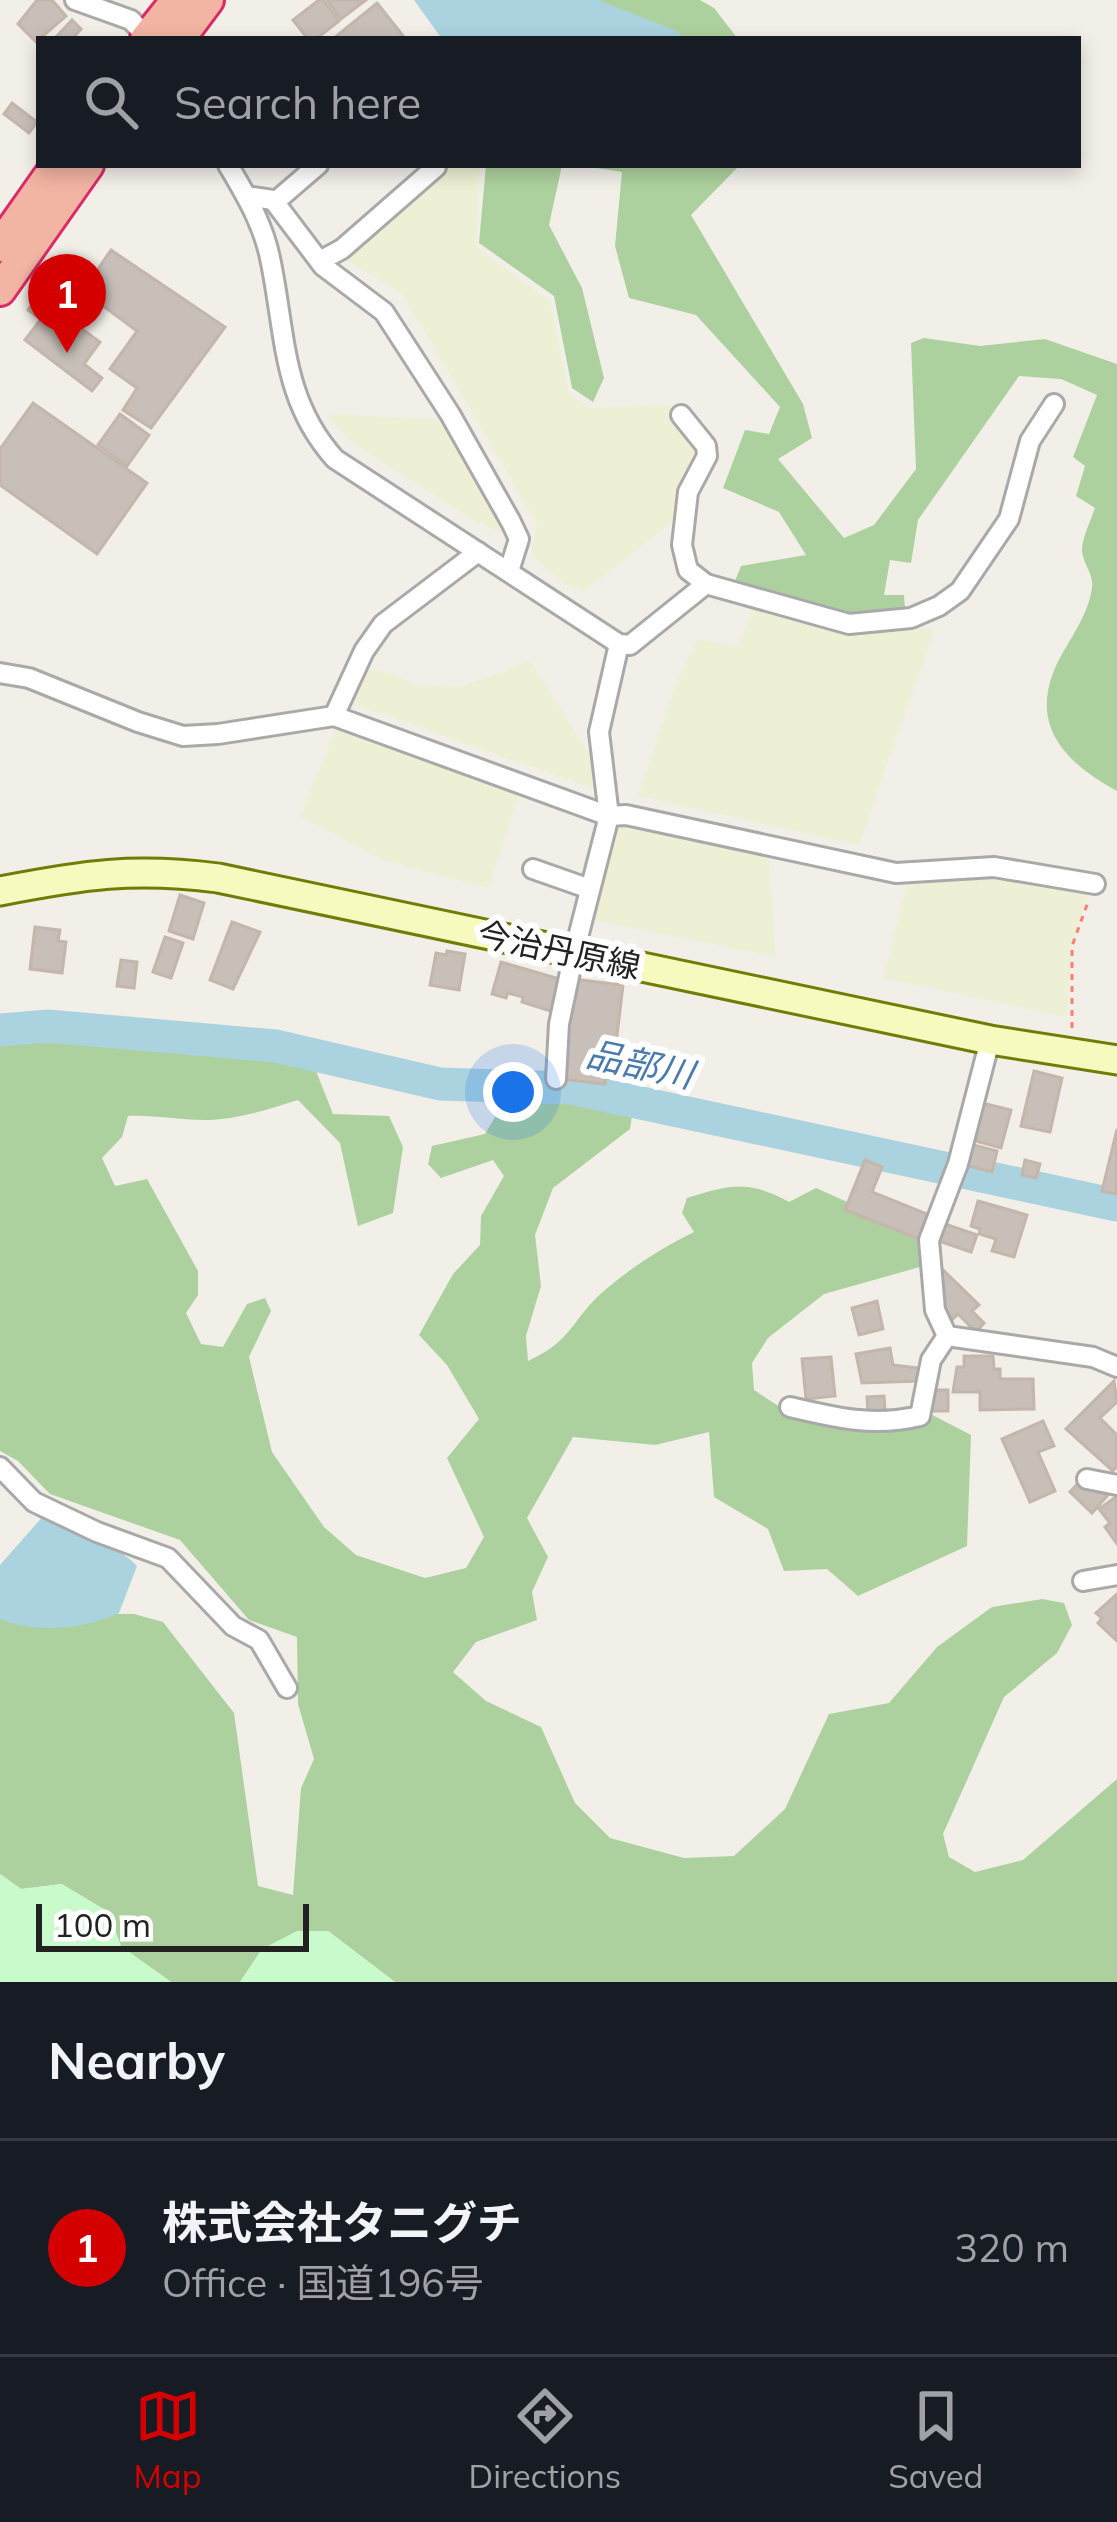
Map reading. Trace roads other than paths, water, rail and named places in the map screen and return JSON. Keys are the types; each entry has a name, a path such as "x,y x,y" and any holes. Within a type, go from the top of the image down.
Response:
{"highway":[{"path":"157,36 177,0"},
{"path":"159,36 208,0"},
{"path":"0,246 56,168"},
{"path":"0,290 86,168"}],"main road":[{"name":"今治丹原線","path":"0,891 91,873 155,870 218,878 990,1040 1117,1060"}],"street":[{"path":"75,0 131,20 151,36"},
{"path":"230,168 270,254 290,380 312,434 334,459 619,644 630,645 706,584"},
{"path":"275,202 315,168"},
{"path":"320,261 342,249 435,168"},
{"path":"246,196 275,202 320,261 384,312 450,415 519,539 509,571"},
{"path":"681,416 706,446 707,456 688,492 682,544 688,571 706,584 850,624 911,618 960,591 1010,519 1030,441 1054,404"},
{"path":"334,716 364,650 383,624 478,552"},
{"path":"556,1079 559,1024 609,816 598,732 619,644"},
{"path":"0,673 29,678 183,736 334,716 609,816 626,815 896,873 994,867 1095,884"},
{"path":"533,869 590,890"},
{"path":"947,1336 935,1310 928,1240 958,1164 990,1040"},
{"path":"947,1336 1040,1348 1117,1367"},
{"path":"790,1407 848,1421 888,1424 920,1416 931,1360 947,1336"},
{"path":"0,1467 34,1502 168,1558 233,1627 259,1640 287,1688"},
{"path":"1087,1479 1117,1485"},
{"path":"1083,1581 1117,1575"}],"water":[{"path":"414,0 598,0 683,36 440,36"},
{"path":"44,1515 119,1551 137,1566 119,1613 60,1628 29,1627 0,1619 0,1565"}],"waterway":[{"name":"品部川","path":"0,1030 48,1026 276,1046 440,1084 571,1088 1117,1205"}],"place":[{"name":"株式会社タニグチ","path":"67,353"}]}
